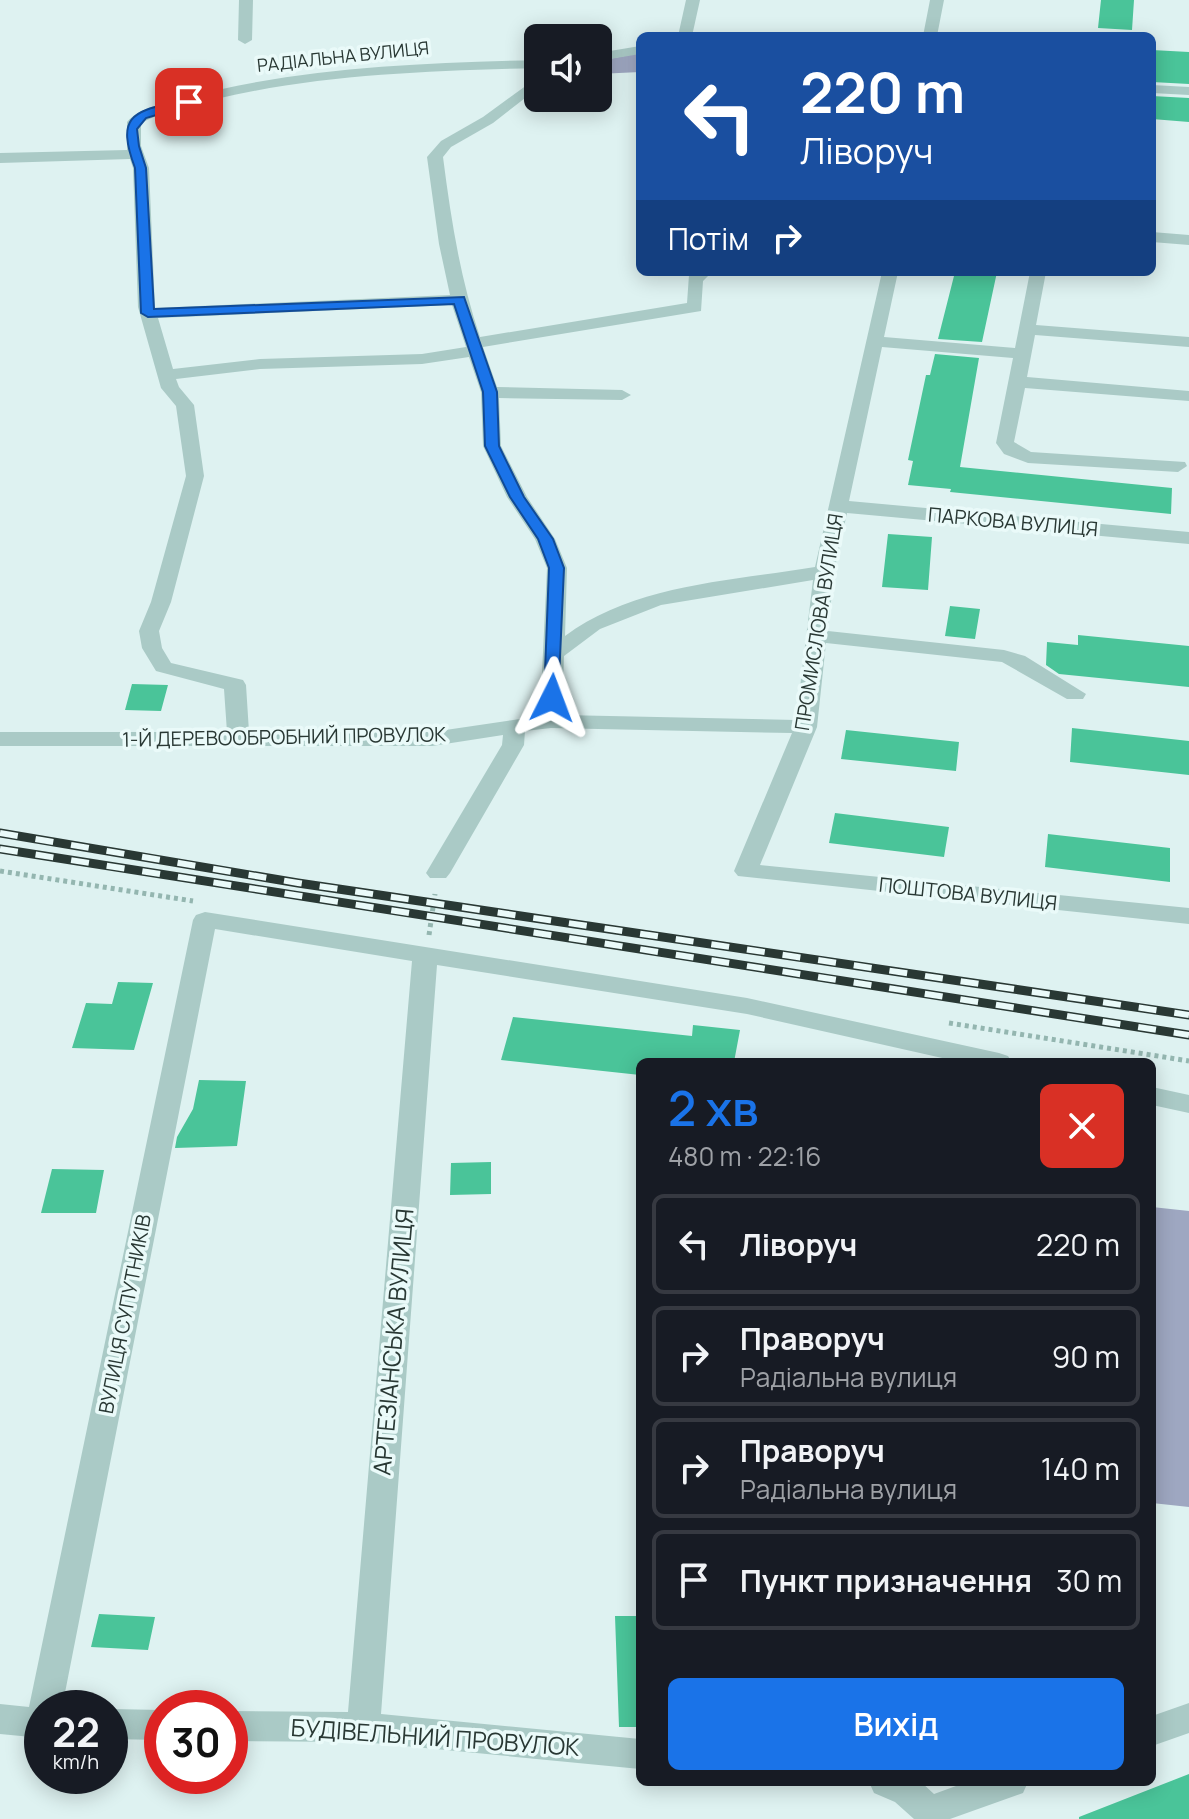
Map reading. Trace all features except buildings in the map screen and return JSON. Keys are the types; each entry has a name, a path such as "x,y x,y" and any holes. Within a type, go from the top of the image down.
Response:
{"street":[{"path":"245,40 246,0"},
{"path":"685,32 693,0"},
{"path":"931,32 937,0"},
{"path":"612,55 636,51"},
{"name":"РАДІАЛЬНА ВУЛИЦЯ","path":"238,739 235,685 163,667 152,648 149,631 161,602 195,476 185,405 170,388 148,313 141,168 131,129 142,116 240,88 443,66 524,64"},
{"path":"1156,89 1189,91"},
{"path":"524,92 488,120 446,144 435,157 447,244 459,300 490,392 492,446 517,497 545,539 557,568 551,721"},
{"path":"0,158 135,154"},
{"path":"1156,237 1189,240"},
{"path":"165,375 260,364 422,359 695,307 695,279 699,276"},
{"name":"ПРОМИСЛОВА ВУЛИЦЯ","path":"746,871 806,727 824,572 889,276"},
{"path":"1037,276 1005,443 1011,450 1028,457 1178,466"},
{"path":"148,313 459,300"},
{"path":"1027,329 1189,342"},
{"path":"874,341 1022,354"},
{"path":"1017,382 1189,396"},
{"path":"490,392 622,395"},
{"name":"ПАРКОВА ВУЛИЦЯ","path":"837,506 1189,538"},
{"path":"555,653 593,625 656,600 824,572"},
{"path":"817,636 1004,656 1018,660 1075,694"},
{"name":"1-Й ДЕРЕВООБРОБНИЙ ПРОВУЛОК","path":"0,739 432,739 551,721 806,727"},
{"path":"438,873 513,745 515,727"},
{"name":"ПОШТОВА ВУЛИЦЯ","path":"746,871 1189,916"},
{"name":"ВУЛИЦЯ СУПУТНИКІВ","path":"49,1690 205,920 425,956"},
{"path":"425,956 747,1006 981,1058"},
{"name":"АРТЕЗІАНСЬКА ВУЛИЦЯ","path":"363,1727 425,956"},
{"path":"1156,1097 1189,1104"},
{"path":"1156,1730 1189,1718"},
{"path":"0,1719 24,1721"},
{"name":"БУДІВЕЛЬНИЙ ПРОВУЛОК","path":"248,1726 363,1727 636,1754"},
{"path":"895,1786 907,1791 929,1815 1001,1786"}],"path":[{"path":"425,956 438,873"}],"shaded area":[{"path":"636,54 636,72 612,73 612,58"},
{"path":"1156,1207 1189,1211 1189,1507 1156,1503"}],"railway":[{"path":"0,833 298,883 1189,1015"},
{"path":"0,849 1189,1035"}],"route":[{"path":"189,102 142,116 131,129 141,168 148,313 459,300 490,392 492,446 517,497 545,539 557,568 552,698"}]}
